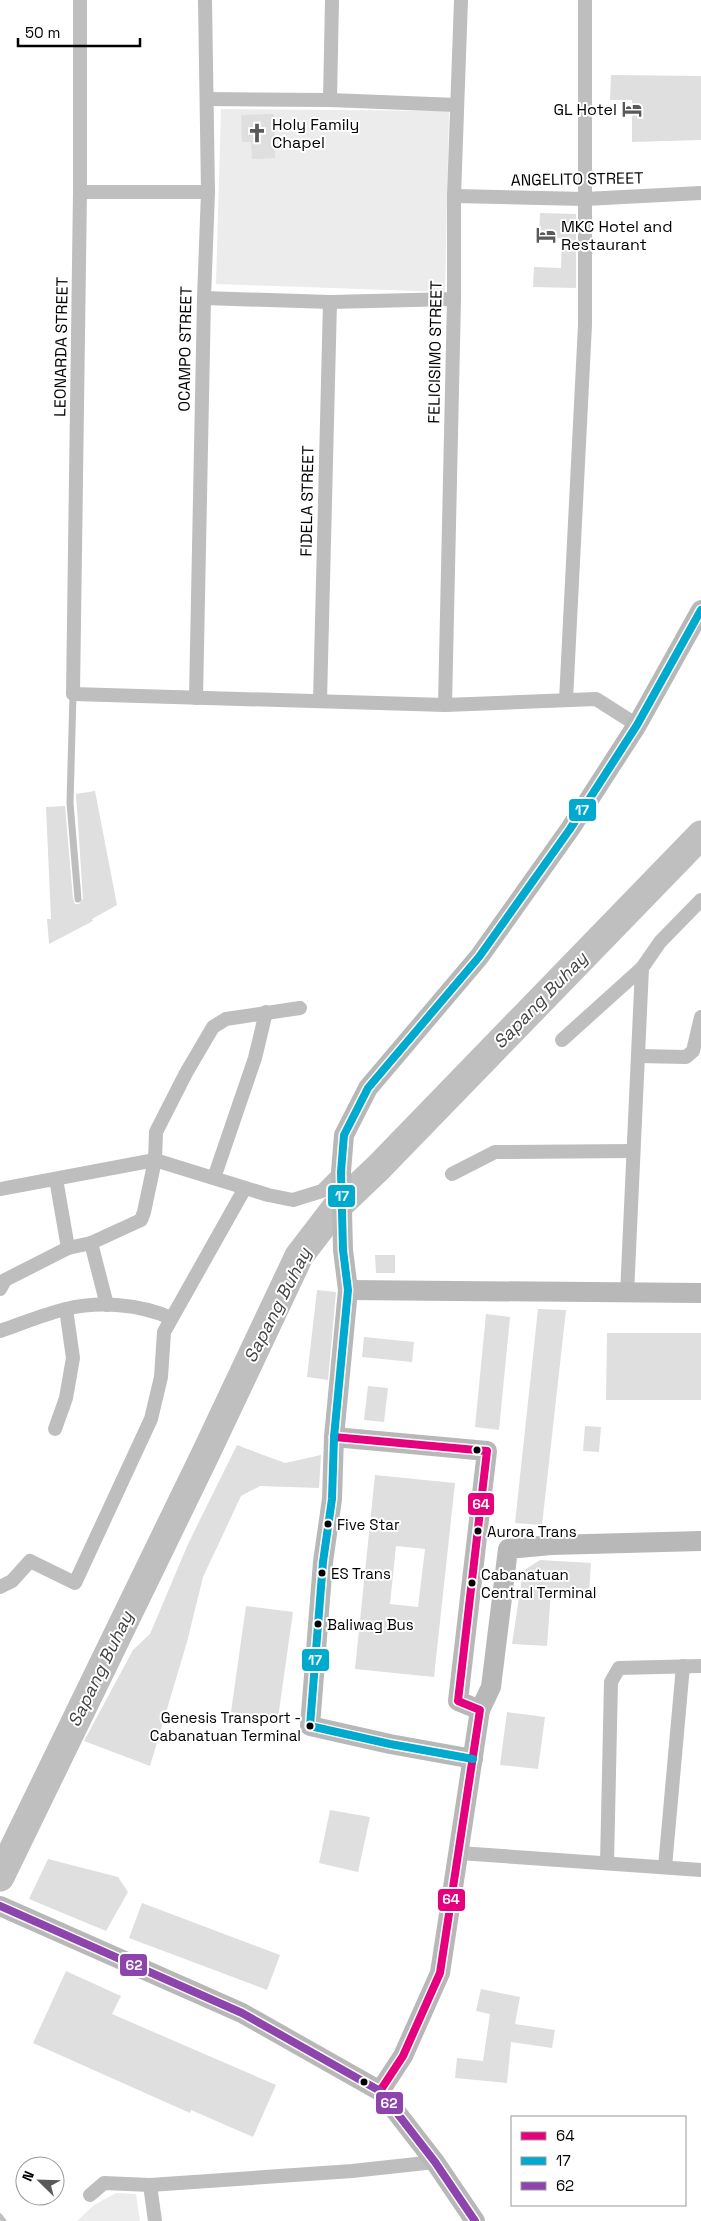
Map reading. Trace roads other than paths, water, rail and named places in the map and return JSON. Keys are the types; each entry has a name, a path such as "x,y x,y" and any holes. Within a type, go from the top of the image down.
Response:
{"street":[{"name":"LEONARDA STREET","path":"73,694 80,192 80,0"},
{"name":"OCAMPO STREET","path":"196,698 208,192 205,0"},
{"path":"330,100 332,0"},
{"name":"FELICISIMO STREET","path":"445,705 454,299 454,196 461,0"},
{"path":"566,700 585,325 585,0"},
{"path":"206,99 330,100 457,105"},
{"path":"80,192 208,192"},
{"name":"ANGELITO STREET","path":"454,196 585,199 701,193"},
{"path":"204,298 330,302 454,299"},
{"name":"FIDELA STREET","path":"320,701 330,302"},
{"path":"473,1759 390,1744 310,1726 323,1562 332,1499 334,1437 348,1290 343,1250 341,1180 344,1135 368,1088 479,957 570,829 637,725 701,610"},
{"path":"73,694 445,705 596,699 637,725"},
{"path":"562,1040 642,968 660,942 701,900"},
{"path":"627,1294 642,968"},
{"path":"0,1288 5,1280 68,1248 91,1243 141,1220 155,1160 156,1132 186,1072 212,1027 226,1020 300,1008"},
{"path":"214,1178 255,1058 266,1012"},
{"path":"638,1056 686,1056 693,1051 701,1017"},
{"path":"452,1174 496,1152 633,1151"},
{"path":"0,1189 155,1160 268,1195 292,1200 322,1191 341,1180"},
{"path":"56,1179 68,1248"},
{"path":"0,1586 12,1581 30,1561 76,1583 151,1419 161,1377 164,1332 245,1188"},
{"path":"91,1243 107,1305"},
{"path":"348,1290 627,1294 701,1293"},
{"path":"0,1332 66,1309 107,1305 153,1310 172,1318"},
{"path":"55,1429 66,1398 73,1358 66,1309"},
{"path":"334,1437 488,1451 458,1701 480,1710"},
{"path":"380,2091 403,2056 440,1973 480,1710 490,1687 508,1549 551,1545 701,1540"},
{"path":"665,1867 683,1666"},
{"path":"607,1863 611,1682 619,1668 701,1666"},
{"path":"459,1853 701,1870"},
{"path":"0,1906 242,2013 380,2091 435,2162 475,2221"},
{"path":"90,2195 104,2183 150,2185 352,2171 435,2162"},
{"path":"150,2185 155,2221"}],"lane":[{"path":"73,694 70,803 78,899"}],"waterway":[{"name":"Sapang Buhay","path":"0,1877 205,1455 299,1256 335,1209 379,1167 701,835"},
{"path":"0,2216 4,2221"}],"place":[{"name":"GL Hotel","path":"632,109"},
{"name":"Holy Family Chapel","path":"257,133"},
{"name":"MKC Hotel and Restaurant","path":"546,235"},
{"name":"Five Star","path":"328,1524"},
{"name":"Aurora Trans","path":"478,1531"},
{"name":"ES Trans","path":"322,1573"},
{"name":"Cabanatuan Central Terminal","path":"472,1583"},
{"name":"Baliwag Bus","path":"318,1624"},
{"name":"Genesis Transport - Cabanatuan Terminal","path":"310,1726"}]}
